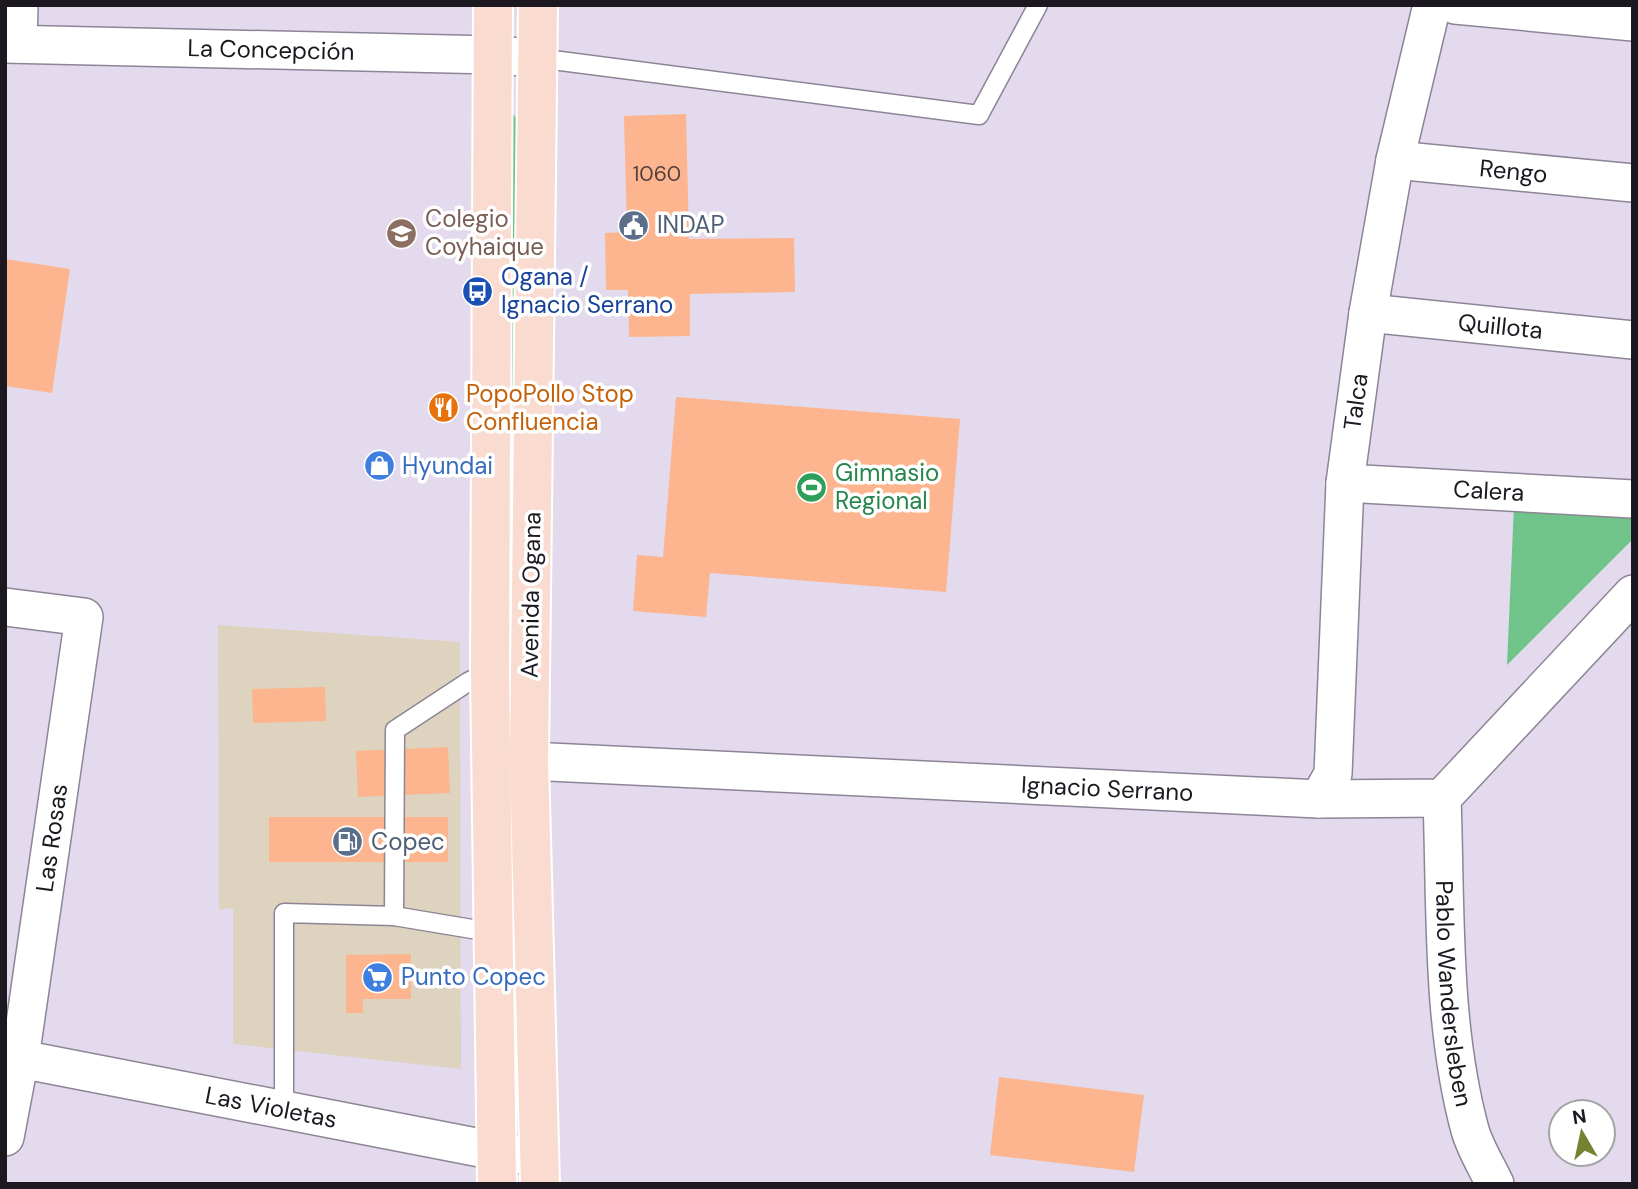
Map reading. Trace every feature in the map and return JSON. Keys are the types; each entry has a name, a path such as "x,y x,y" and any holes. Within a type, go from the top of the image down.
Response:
{"main road":[{"name":"Avenida Ogana","path":"493,5 491,671 511,761 540,1170"},
{"name":"Avenida Ogana","path":"497,1167 492,937 511,761 538,5"}],"street":[{"path":"12,44 19,5"},
{"name":"Talca","path":"1319,799 1333,774 1345,483 1368,313 1395,160 1432,5"},
{"path":"1455,5 1633,22"},
{"name":"La Concepción","path":"12,44 537,58"},
{"name":"Rengo","path":"1395,160 1633,183"},
{"name":"Quillota","path":"1368,313 1633,340"},
{"name":"Calera","path":"1345,483 1633,499"},
{"path":"1442,798 1633,594"},
{"name":"Las Rosas","path":"5,607 84,617 13,1057 5,1137"},
{"name":"Ignacio Serrano","path":"511,761 1319,799 1442,798"},
{"name":"Pablo Wandersleben","path":"1442,798 1453,1048 1471,1133 1495,1184"},
{"name":"Las Violetas","path":"13,1057 284,1110 497,1167 540,1170"}],"lane":[{"path":"537,58 979,115 1038,5"},
{"path":"394,916 395,730 468,682 491,671"},
{"path":"284,1110 284,913 394,916 478,930 492,937"}],"shaded area":[{"path":"218,625 460,642 461,1069 233,1044 233,908 219,910"}],"green space":[{"path":"513,114 517,119 518,465 514,469 509,465 510,116"},
{"path":"1514,505 1633,511 1633,539 1507,665"},
{"path":"511,805 519,1054 514,1054"}],"building":[{"path":"686,114 689,239 794,238 795,292 690,294 690,336 629,337 628,290 606,290 605,233 627,232 624,116"},
{"path":"5,259 70,269 52,393 5,386"},
{"name":"Gimnasio Regional","path":"676,397 960,419 946,592 710,573 706,617 633,611 637,555 663,557"},
{"path":"325,687 326,721 253,723 252,689"},
{"path":"448,747 450,793 358,797 356,751"},
{"path":"269,817 448,817 448,862 269,862"},
{"name":"Punto Copec","path":"411,954 411,999 363,999 363,1013 346,1013 346,955"},
{"path":"999,1077 1144,1095 1134,1172 990,1155"}],"place":[{"name":"INDAP","path":"634,225"},
{"name":"Colegio Coyhaique","path":"402,233"},
{"name":"Ogana / Ignacio Serrano","path":"478,291"},
{"name":"PopoPollo Stop Confluencia","path":"443,408"},
{"name":"Hyundai","path":"379,466"},
{"name":"Gimnasio Regional","path":"812,487"},
{"name":"Copec","path":"348,842"},
{"name":"Punto Copec","path":"378,977"}]}
